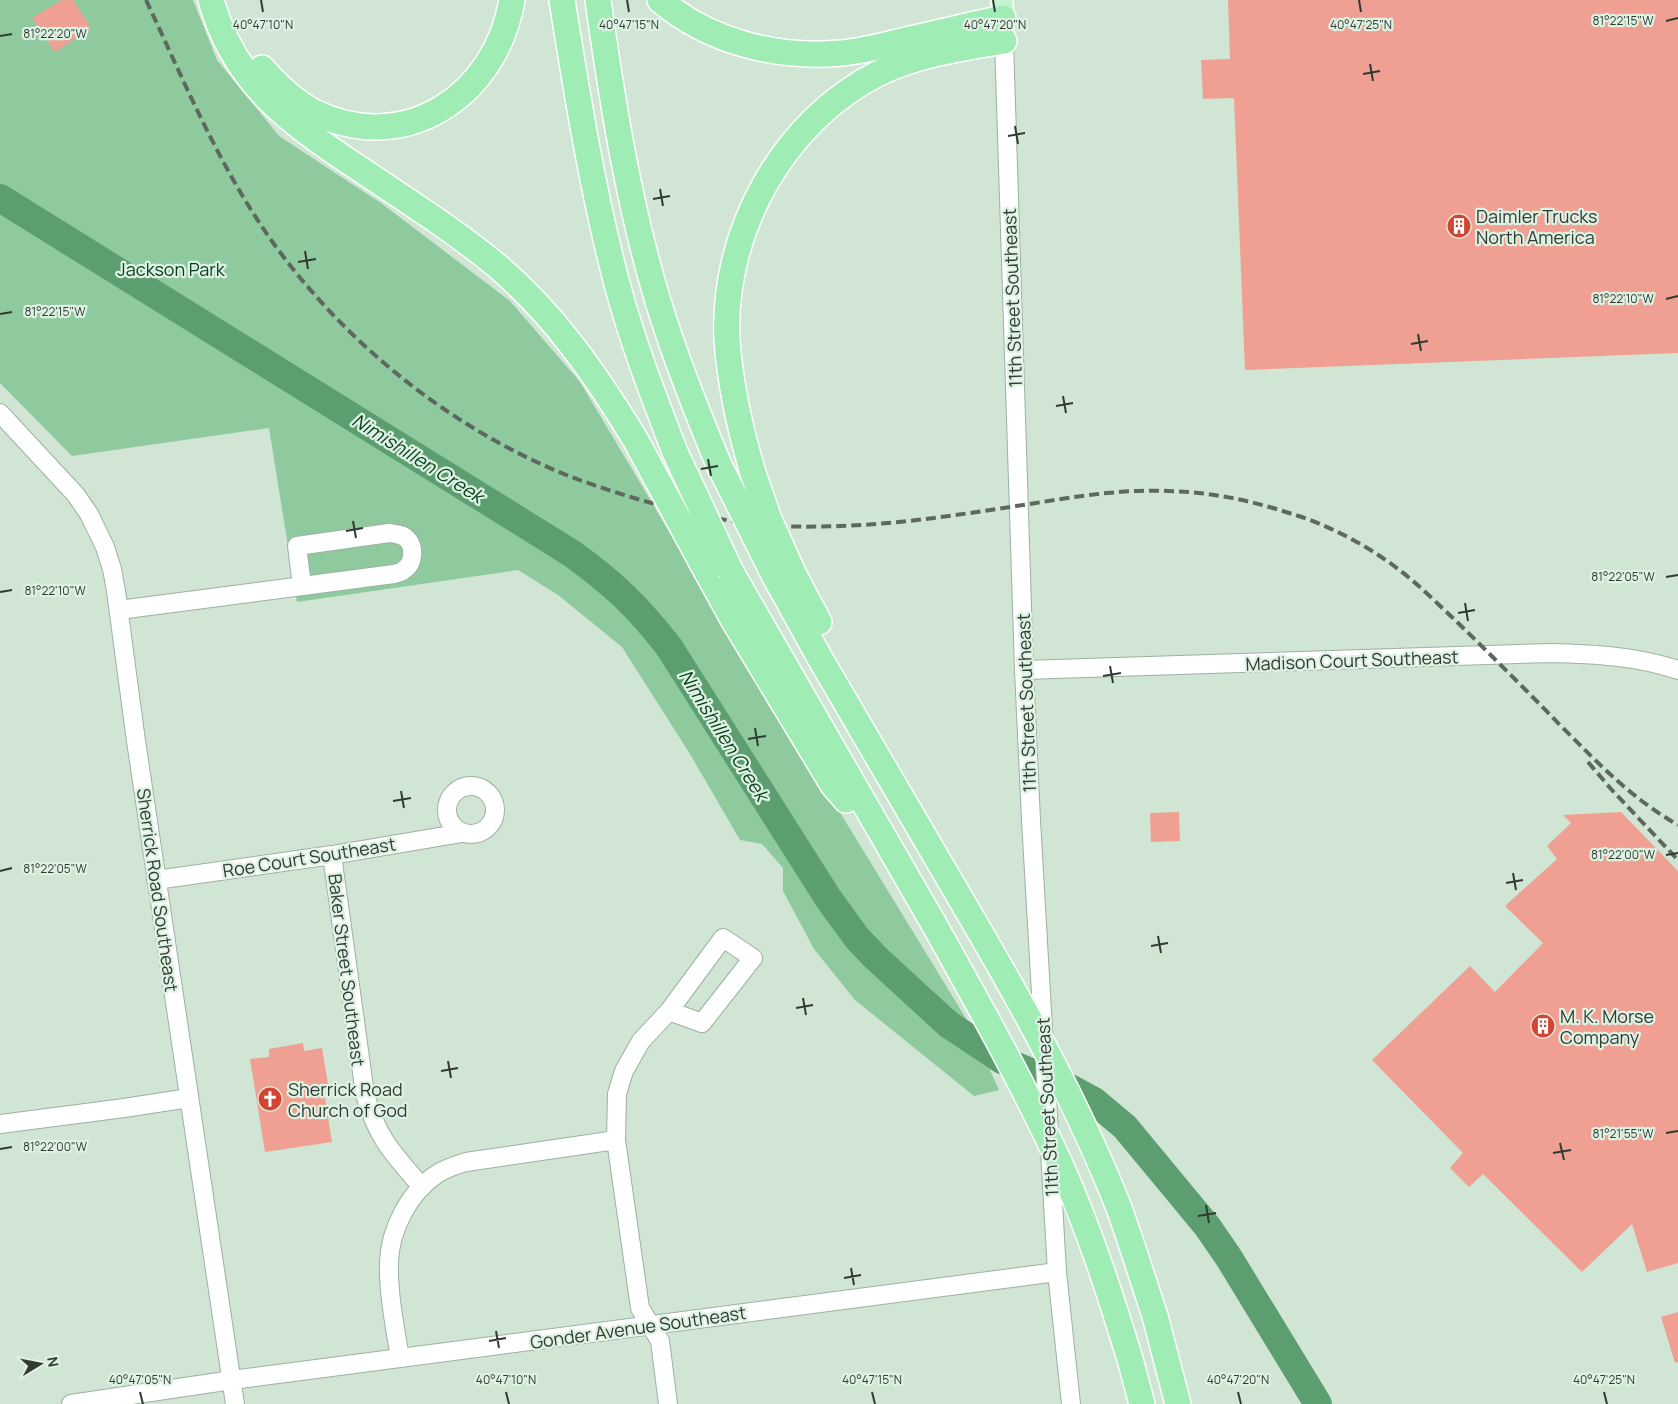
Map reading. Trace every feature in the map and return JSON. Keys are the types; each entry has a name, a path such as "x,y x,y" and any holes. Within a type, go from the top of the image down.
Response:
{"highway":[{"path":"224,1 254,58 276,84 294,99 314,112 336,120 359,125 382,126 405,124 438,111 457,98 474,82 488,64 499,43 512,0"},
{"path":"562,0 588,155 614,272 632,335 652,394 719,572"},
{"path":"598,0 620,137 643,246 657,298 678,361 720,465 784,575 821,660 932,848 1022,1006 1074,1108 1097,1156 1131,1243 1155,1316 1178,1404"},
{"path":"660,0 675,13 694,25 727,39 757,47 796,53 819,54 865,50 1003,20"},
{"path":"224,1 222,33 233,54 260,92 295,124 469,244 522,289 552,321 591,370 719,572 896,860 935,926 1015,1071 1061,1168 1097,1258 1120,1327 1142,1404"},
{"path":"784,575 769,519 753,473 736,407 730,372 727,314 730,283 739,245 756,202 767,181 793,143 835,101 881,72 929,55 1003,20"}],"street":[{"name":"11th Street Southeast","path":"1003,20 1024,670 1056,1272 1071,1404"},
{"name":"Sherrick Road Southeast","path":"0,413 76,495 90,514 105,547 112,569 156,880 235,1404"},
{"path":"119,610 394,574 406,569 411,562 412,550 408,540 400,534 389,533 297,546 302,586"},
{"name":"Madison Court Southeast","path":"1024,670 1550,653 1620,656 1678,670"},
{"name":"Roe Court Southeast","path":"156,880 332,855 462,833"},
{"name":"Baker Street Southeast","path":"332,855 365,1094 370,1112 384,1142 422,1187"},
{"path":"668,1404 660,1340 640,1308 616,1140 617,1094 624,1071 641,1041 669,1011 723,938 752,958 702,1023 669,1011"},
{"path":"0,1124 189,1098"},
{"path":"400,1358 392,1312 389,1279 390,1249 407,1205 422,1187 438,1173 466,1162 616,1140"},
{"name":"Gonder Avenue Southeast","path":"71,1404 232,1380 1056,1272"}],"green space":[{"name":"Jackson Park","path":"0,0 193,0 217,60 279,136 381,203 510,301 580,382 710,600 970,1025 999,1090 974,1096 855,1000 814,949 783,891 783,868 762,844 740,840 690,754 622,647 558,595 518,570 297,602 269,428 72,456 0,383"}],"building":[{"path":"62,0 73,0 91,28 55,52 32,18"},
{"name":"Daimler Trucks North America","path":"1228,0 1678,0 1678,353 1245,370 1234,98 1203,99 1201,60 1230,59"},
{"path":"1179,812 1180,841 1151,842 1150,813"},
{"name":"M. K. Morse Company","path":"1621,812 1678,871 1678,1263 1647,1272 1632,1224 1582,1272 1483,1174 1469,1187 1450,1168 1463,1153 1372,1060 1470,966 1495,992 1543,943 1505,906 1557,859 1547,846 1571,823 1563,815"},
{"name":"Sherrick Road Church of God","path":"303,1043 304,1051 322,1048 328,1084 323,1085 332,1142 265,1152 250,1059 269,1057 269,1049"},
{"path":"1678,1312 1678,1362 1675,1363 1661,1317"}],"waterway":[{"name":"Nimishillen Creek","path":"0,198 571,553 612,585 647,620 669,647 828,898 857,938 948,1024 1002,1060 1072,1089 1094,1101 1125,1127 1207,1226 1229,1258 1318,1404"}],"railway":[{"path":"146,0 220,156 274,244 303,281 369,350 405,381 484,435 526,457 602,488 682,511 752,524 814,527 876,524 956,515 1118,492 1151,491 1214,495 1259,504 1306,518 1338,532 1370,550 1399,570 1455,620 1617,780 1645,804 1678,825"},
{"path":"1588,762 1678,860"}],"place":[{"name":"Daimler Trucks North America","path":"1459,226"},
{"name":"M. K. Morse Company","path":"1543,1026"},
{"name":"Sherrick Road Church of God","path":"270,1099"}]}
